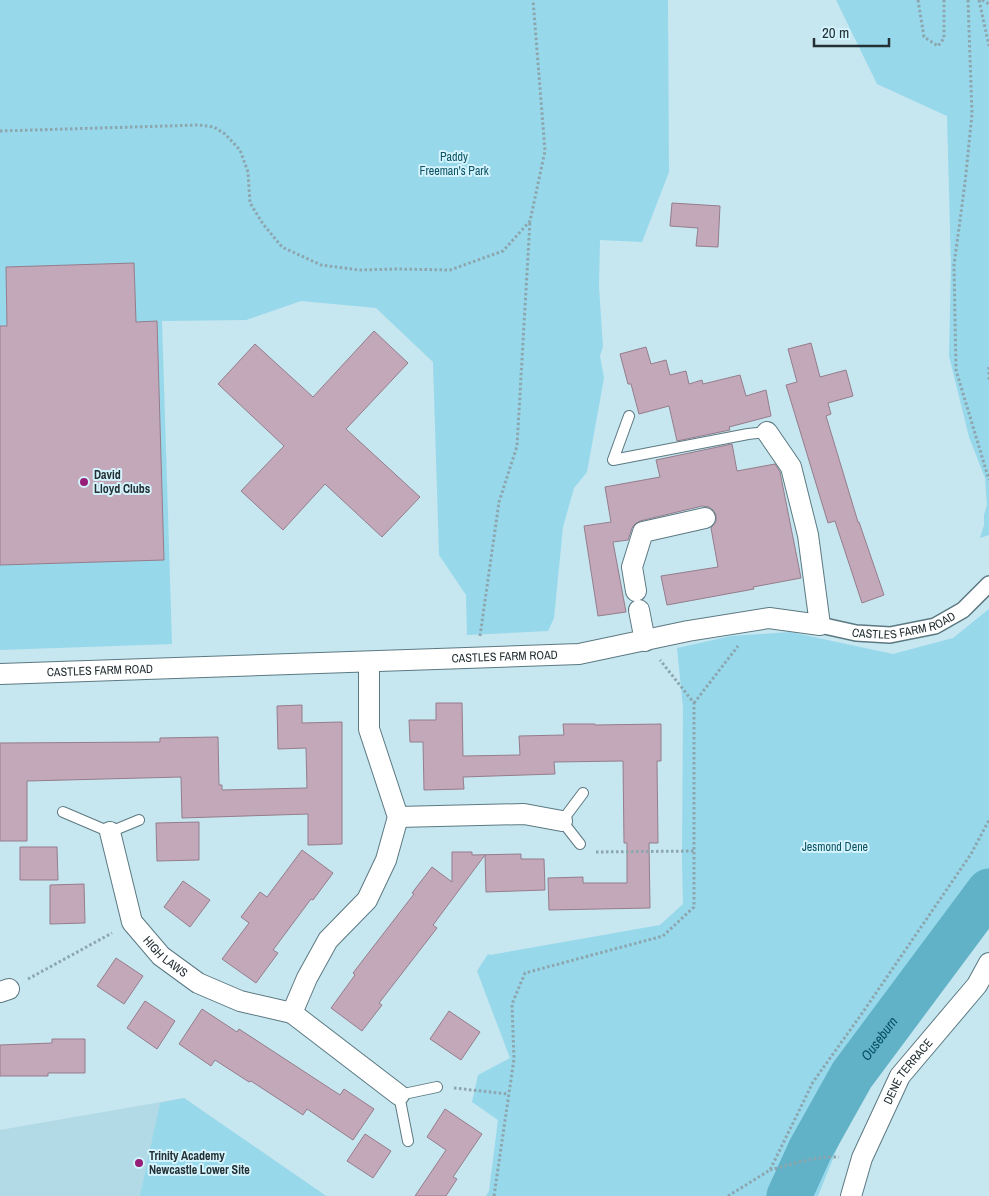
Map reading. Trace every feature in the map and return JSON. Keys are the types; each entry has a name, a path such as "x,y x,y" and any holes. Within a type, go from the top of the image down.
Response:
{"street":[{"path":"767,432 791,467 808,535 820,625"},
{"path":"645,641 632,567 643,532 705,518"},
{"name":"CASTLES FARM ROAD","path":"0,674 579,654 688,631 769,618 820,625 856,633 890,635 935,626 963,610 989,584"},
{"path":"292,1014 307,978 328,940 368,900 386,860 398,817 369,729 368,662"},
{"path":"398,817 524,814 562,821"},
{"name":"HIGH LAWS","path":"110,832 132,922 161,956 198,983 240,1001 292,1014 399,1095"},
{"name":"DENE TERRACE","path":"851,1196 862,1158 900,1076 977,985 989,963"}],"lane":[{"path":"630,416 613,460 767,432"},
{"path":"580,844 562,821 583,793"},
{"path":"63,812 110,832 139,820"},
{"path":"408,1141 399,1095 437,1087"}],"path":[{"path":"476,658 499,502 516,446 530,221 545,151 533,0"},
{"path":"918,0 924,37 938,46 944,38 944,0"},
{"path":"968,0 972,114 954,265 956,370 989,480"},
{"path":"981,0 989,4"},
{"path":"981,0 989,46"},
{"path":"0,131 198,125 214,127 225,134 240,150 248,172 250,203 263,224 282,247 321,265 359,270 450,270 503,251 530,221"},
{"path":"989,367 989,381"},
{"path":"494,1196 514,1059 512,1004 525,973 663,936 694,907 694,703 757,620"},
{"path":"645,641 694,703"},
{"path":"770,1170 813,1082 971,854 989,820"},
{"path":"580,844 588,852 695,851"},
{"path":"4,990 132,922"},
{"path":"437,1087 508,1094"},
{"path":"728,1196 770,1170 831,1157"}],"shaded area":[{"name":"Trinity Academy Newcastle Lower Site","path":"184,1098 326,1196 0,1196 0,1130"}],"green space":[{"name":"Paddy Freeman's Park","path":"0,0 668,0 669,172 642,242 600,240 599,287 603,347 600,356 604,378 587,472 574,488 563,527 554,618 548,631 467,635 466,595 439,555 433,362 376,308 301,301 246,320 162,321 172,644 0,650"},
{"path":"836,0 989,0 989,535 980,538 987,505 985,478 969,437 949,356 951,266 947,116 877,84"},
{"name":"Jesmond Dene","path":"989,609 989,914 943,972 861,1089 818,1196 486,1196 489,1191 498,1120 472,1102 478,1075 510,1058 477,971 488,954 660,925 683,904 683,708 677,648 731,636 790,632 893,654 953,638"},
{"path":"184,1098 326,1196 140,1196 160,1103"}],"building":[{"path":"672,203 720,206 718,247 696,246 698,228 670,226"},
{"path":"134,263 136,322 157,321 164,560 0,565 0,326 7,326 6,267"},
{"path":"374,331 408,363 346,429 420,497 382,537 325,484 283,530 241,491 284,446 218,384 255,344 313,397"},
{"path":"811,343 820,377 846,370 853,396 828,403 831,414 826,416 858,522 884,595 862,603 835,521 828,523 786,385 797,382 788,349"},
{"path":"646,347 651,364 666,360 670,375 686,371 689,384 702,380 703,384 740,375 746,396 766,390 771,416 729,427 730,430 677,441 669,406 639,414 631,384 628,384 620,354"},
{"path":"732,444 737,471 775,464 780,472 801,578 667,605 661,576 718,567 711,528 716,522 716,515 709,507 702,506 640,521 632,528 628,540 613,542 626,612 598,616 584,526 611,522 605,487 660,477 656,460"},
{"path":"436,703 462,703 463,756 520,755 519,736 564,735 563,724 661,724 661,761 657,761 658,843 649,843 650,908 549,910 548,878 583,877 583,883 627,883 627,843 624,843 623,761 554,762 555,774 463,777 464,789 424,790 423,742 410,742 409,720 436,720"},
{"path":"302,705 302,723 342,722 342,844 308,845 308,814 182,818 181,777 27,781 27,841 0,841 0,743 160,742 160,738 218,737 219,785 222,785 222,790 307,788 306,748 278,749 277,706"},
{"path":"199,822 199,860 157,861 156,823"},
{"path":"20,847 57,847 58,880 20,880"},
{"path":"302,850 333,873 273,950 278,953 256,983 222,959 249,923 241,917 260,892 267,897"},
{"path":"452,852 472,852 472,855 521,854 521,859 544,859 545,890 486,892 485,855 433,925 437,928 379,1003 382,1005 362,1031 331,1008 355,975 353,973 414,894 412,893 432,867 452,882"},
{"path":"183,881 210,900 190,927 164,907"},
{"path":"84,884 85,923 50,924 50,885"},
{"path":"116,958 143,976 124,1004 97,986"},
{"path":"145,1001 175,1021 157,1049 127,1028"},
{"path":"202,1009 237,1032 239,1029 340,1095 344,1089 374,1109 353,1140 307,1109 303,1115 215,1060 211,1066 179,1044"},
{"path":"449,1011 480,1032 461,1060 430,1039"},
{"path":"52,1039 85,1039 85,1073 48,1073 48,1076 0,1076 0,1045 52,1043"},
{"path":"445,1109 482,1134 453,1177 457,1179 446,1196 415,1196 446,1150 427,1137"},
{"path":"365,1134 391,1151 373,1178 347,1161"}],"waterway":[{"name":"Ouseburn","path":"789,1196 810,1150 852,1075 989,891"}],"place":[{"name":"David Lloyd Clubs","path":"84,482"},
{"name":"Trinity Academy Newcastle Lower Site","path":"139,1163"}]}
